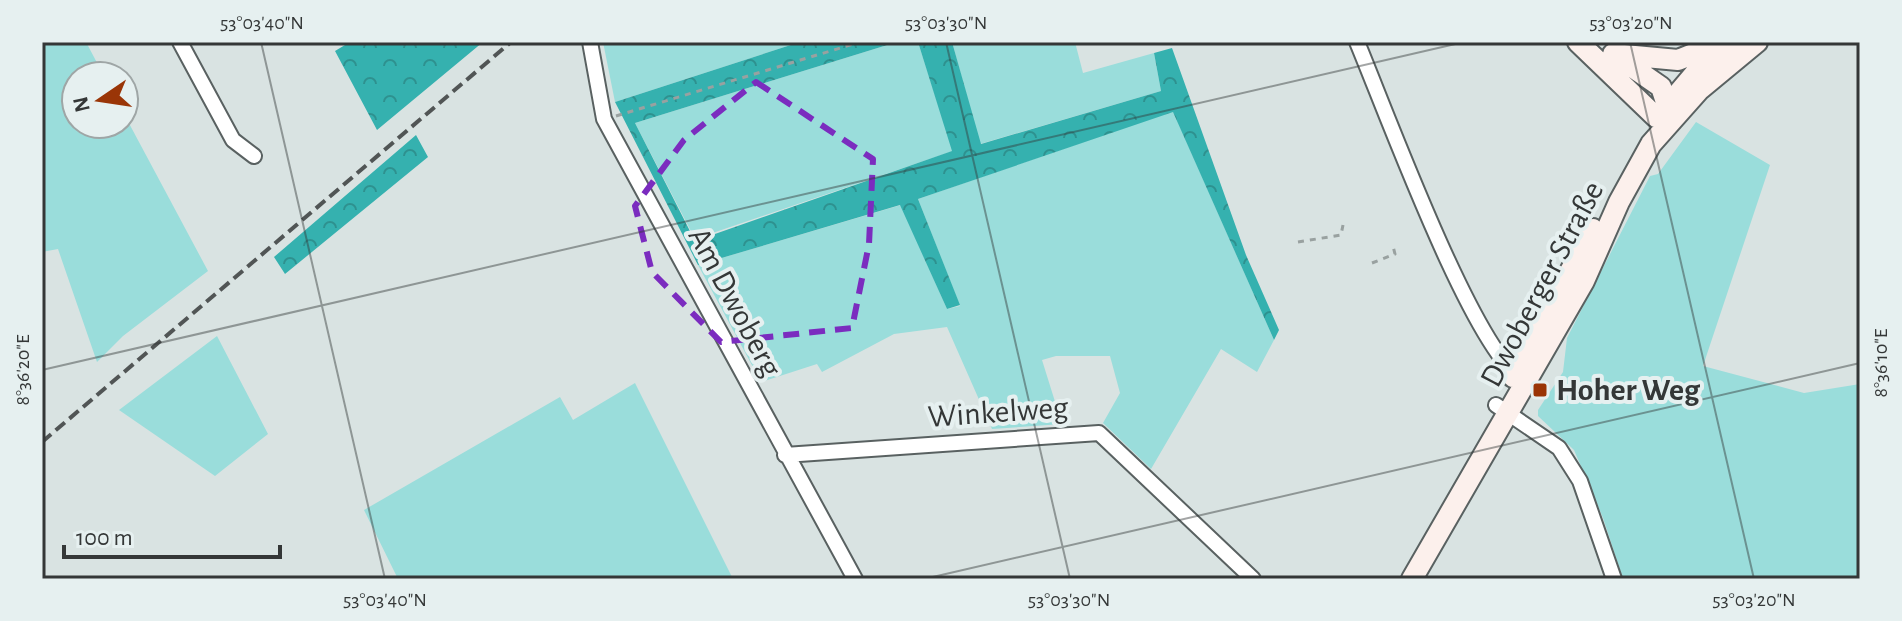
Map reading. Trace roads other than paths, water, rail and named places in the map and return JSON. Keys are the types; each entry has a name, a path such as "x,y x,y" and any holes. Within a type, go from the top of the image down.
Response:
{"street":[{"path":"180,42 233,140 254,156"},
{"name":"Am Dwoberg","path":"590,42 604,119 855,579"},
{"path":"1357,42 1466,297 1503,364 1521,377"},
{"path":"1578,42 1665,113"},
{"path":"1605,48 1678,60 1723,42"},
{"name":"Dwoberger Straße","path":"1412,579 1502,409 1584,281 1665,113 1697,71 1733,42"},
{"name":"Dwoberger Straße","path":"1665,113 1757,42"},
{"path":"1605,48 1661,87 1665,113"},
{"path":"1502,409 1559,448 1580,481 1614,579"},
{"name":"Dwoberger Straße","path":"1404,579 1410,558 1435,507 1502,409"},
{"name":"Winkelweg","path":"785,455 1099,433 1253,579"}],"railway":[{"path":"42,442 511,42"}],"place":[{"name":"Hoher Weg","path":"1540,390"}]}
